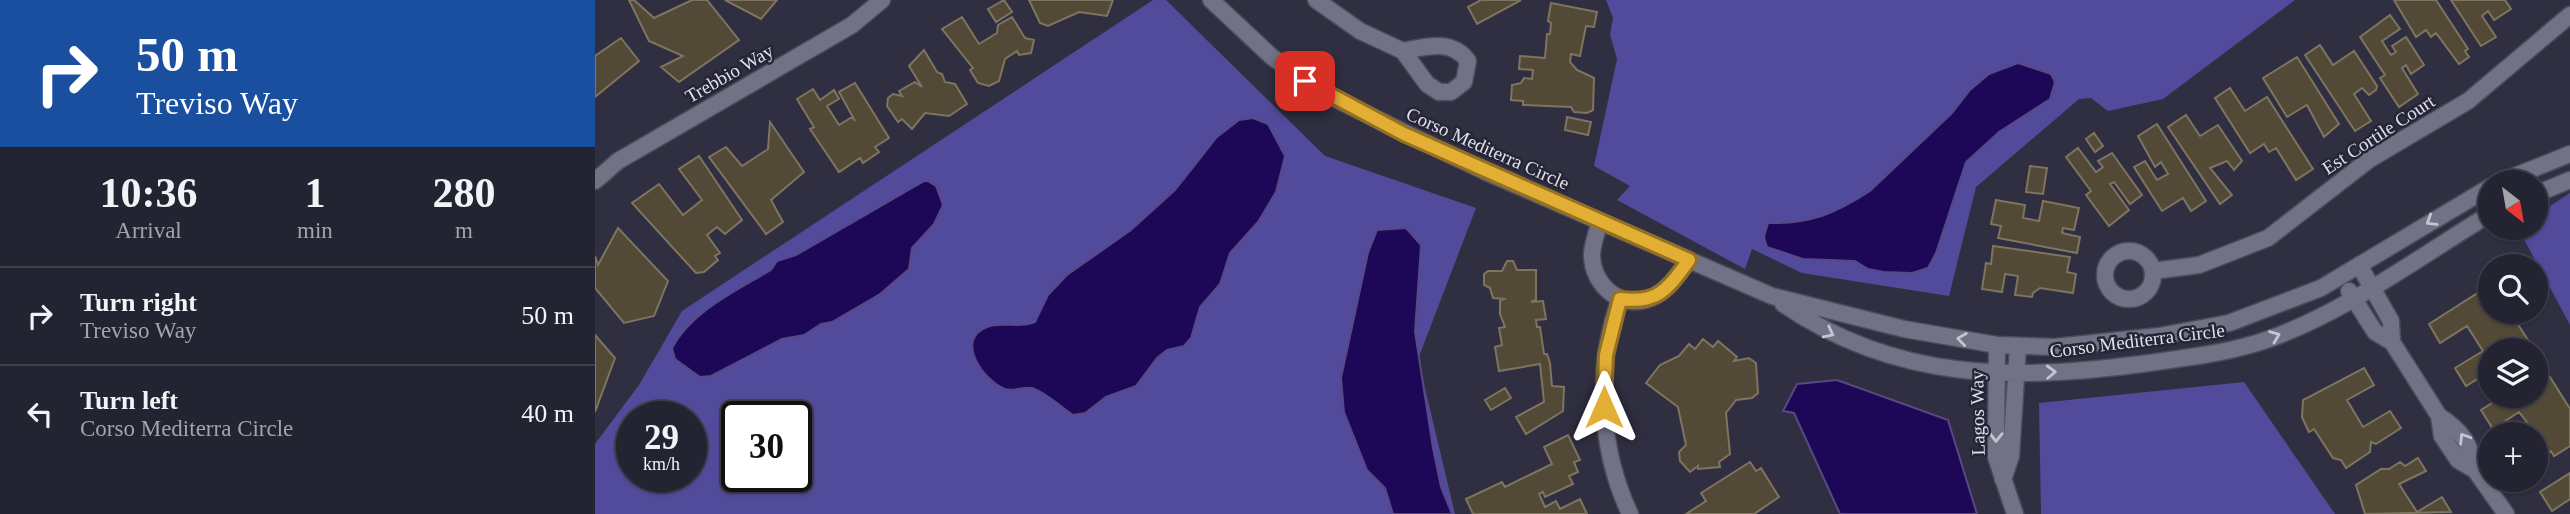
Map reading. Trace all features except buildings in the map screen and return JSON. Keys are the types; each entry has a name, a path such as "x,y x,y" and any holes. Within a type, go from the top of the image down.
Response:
{"street":[{"name":"Trebbio Way","path":"595,181 618,161 852,25 883,0"},
{"name":"Corso Mediterra Circle","path":"1211,0 1272,57 1321,92 1404,134 1600,221 1772,296 1904,329 1997,345 2055,347 2091,344 2159,336 2229,323 2292,301 2340,277 2478,194"},
{"path":"1316,0 1360,31 1403,51"},
{"name":"Est Cortile Court","path":"2153,271 2199,265 2268,239 2370,159 2468,101 2558,21 2570,15"},
{"path":"2530,170 2570,154"},
{"path":"2548,189 2570,180"},
{"path":"1600,221 1592,253 1597,279 1620,299 1640,302 1654,297 1667,289 1689,260"},
{"name":"Corso Mediterra Circle","path":"1772,296 1817,327 1888,356 1955,370 1997,374 2119,367 2235,349 2302,325 2478,222"},
{"path":"2359,265 2391,321 2392,342"},
{"path":"2340,277 2375,331 2392,342 2438,416 2457,427 2472,450 2475,470 2506,514"},
{"path":"1620,299 1606,355 1604,407 1611,458 1630,514"},
{"name":"Lagos Way","path":"1997,345 1996,457 2015,514"},
{"name":"Lagos Way","path":"2003,480 2011,456 2018,346"}],"shaded area":[{"path":"1153,0 1166,0 1325,156 1476,208 1418,359 1455,514 595,514 595,444 616,416 616,492 707,492 707,401 627,401 682,311"},
{"path":"1606,0 2295,0 2163,99 2108,111 2091,98 2079,99 1976,187 1949,296 1802,273 1752,249 1745,269 1617,200 1630,186 1594,166 1617,59 1610,35 1613,18"},
{"path":"2018,63 2051,74 2055,82 2050,99 1999,132 1966,162 1936,253 1928,268 1912,273 1884,272 1868,269 1855,261 1803,259 1767,247 1764,237 1768,223 1797,222 1822,216 1870,191 1952,113 1970,90 1989,74"},
{"path":"1253,118 1268,124 1285,156 1276,192 1258,222 1230,253 1220,284 1200,307 1191,338 1184,346 1167,350 1157,358 1136,386 1106,397 1085,413 1073,415 1037,390 1005,389 989,378 981,369 973,350 977,333 993,325 1023,325 1035,322 1048,295 1067,275 1131,230 1175,190 1217,137 1239,120"},
{"path":"926,180 936,186 943,205 934,224 912,248 909,269 880,294 832,322 821,324 804,335 782,339 711,376 700,377 675,359 672,348 681,335 691,323 716,303 771,270 777,261 796,255"},
{"path":"2570,193 2570,325 2548,284 2548,254 2532,254 2524,240 2548,240 2548,207"},
{"path":"1406,228 1421,245 1415,332 1433,448 1441,487 1452,514 1393,514 1385,488 1367,470 1344,412 1341,378 1368,253 1377,230"},
{"path":"1837,380 1948,420 1977,514 1840,514 1794,413 1783,411 1797,384"},
{"path":"2244,382 2335,514 2041,514 2039,403"}],"route":[{"path":"1305,81 1321,92 1404,134 1689,260 1667,289 1654,297 1640,302 1620,299 1609,334 1604,407"}]}
